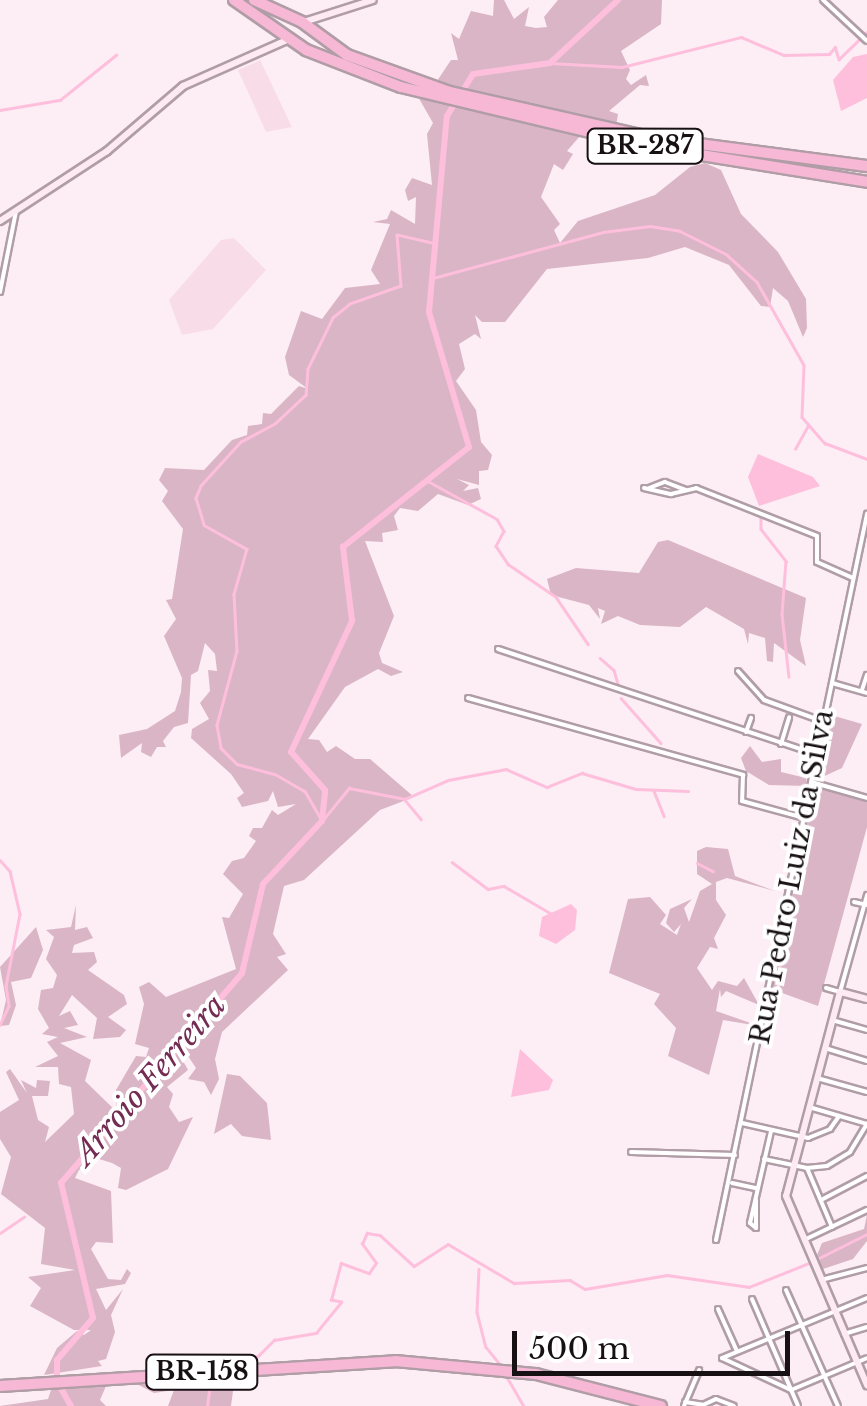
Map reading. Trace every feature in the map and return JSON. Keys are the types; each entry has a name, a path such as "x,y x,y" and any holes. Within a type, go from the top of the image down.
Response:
{"highway":[{"name":"BR-287","path":"234,0 306,50 342,68 652,147 867,182"},
{"name":"BR-287","path":"254,0 302,22 370,66 449,96"},
{"path":"289,39 302,22"},
{"path":"306,50 320,33"},
{"name":"BR-287","path":"465,100 654,138 867,166"},
{"name":"BR-158","path":"0,1386 395,1361 536,1374 661,1406"}],"street":[{"path":"302,22 330,18 373,0"},
{"path":"823,0 867,42"},
{"path":"320,33 330,18"},
{"path":"0,221 106,151 182,86 289,39"},
{"path":"0,292 16,211"},
{"path":"686,490 671,494 644,488 665,482 816,536 817,562 853,578"},
{"name":"Rua Pedro Luiz da Silva","path":"716,1240 867,514"},
{"path":"498,649 816,754"},
{"path":"738,671 764,700 824,721"},
{"path":"832,683 864,692 867,675"},
{"path":"468,698 662,757 742,776 742,801 804,818"},
{"path":"781,744 789,717"},
{"path":"746,734 750,718"},
{"path":"811,782 867,798"},
{"path":"867,895 786,1196 867,1386"},
{"path":"854,902 866,905"},
{"path":"826,988 867,999"},
{"path":"832,1020 867,1030"},
{"path":"825,1048 867,1061"},
{"path":"817,1078 867,1092"},
{"path":"764,1158 807,1168 846,1156 867,1124 808,1107"},
{"path":"742,1123 800,1138 826,1133 839,1116"},
{"path":"756,1200 750,1222 754,1228 760,1225 756,1188 771,1130"},
{"path":"631,1152 735,1154"},
{"path":"807,1168 832,1227"},
{"path":"822,1200 867,1176"},
{"path":"730,1182 756,1188"},
{"path":"804,1240 867,1210"},
{"path":"821,1280 867,1268"},
{"path":"786,1290 838,1406"},
{"path":"867,1298 833,1306 722,1358 791,1390 867,1358"},
{"path":"752,1299 798,1406"},
{"path":"718,1309 736,1349"},
{"path":"844,1334 867,1327"},
{"path":"699,1370 684,1404 703,1405 716,1398 734,1406"}],"shaded area":[{"path":"494,0 504,0 514,19 529,7 525,26 536,28 547,27 544,17 558,0 662,0 661,24 621,51 630,70 626,79 631,85 646,75 649,86 640,85 609,111 618,114 616,126 435,84 451,60 458,60 451,33 459,39 471,11 493,16"},
{"path":"867,54 867,98 841,111 833,80 853,57"},
{"path":"261,60 292,127 266,132 238,70"},
{"path":"417,95 580,136 567,151 573,154 563,170 554,164 541,197 560,224 554,230 560,243 578,221 655,195 690,167 705,163 721,170 741,214 778,252 806,299 807,328 803,337 788,301 773,288 770,307 761,306 729,265 685,247 648,258 547,269 505,322 482,322 475,315 481,339 475,334 459,344 465,369 456,381 476,410 481,442 492,455 488,470 479,471 479,485 457,479 469,485 463,491 478,488 481,499 468,505 438,494 418,511 400,508 394,516 398,530 382,533 383,542 365,541 394,616 379,653 382,663 403,672 391,676 378,669 345,687 308,739 319,740 327,752 336,746 355,759 370,759 414,797 380,810 304,880 284,886 273,934 286,954 277,957 288,970 222,1032 215,1059 219,1079 211,1095 204,1082 188,1079 196,1068 188,1056 182,1059 188,1070 167,1087 173,1094 169,1107 179,1122 193,1117 168,1169 126,1190 118,1188 121,1168 112,1163 99,1159 79,1170 75,1178 111,1191 113,1243 96,1242 91,1249 108,1279 121,1280 127,1269 131,1273 125,1284 96,1289 106,1310 123,1289 111,1315 115,1332 106,1359 98,1361 102,1366 44,1375 57,1348 77,1331 84,1335 91,1330 74,1330 30,1306 41,1288 28,1277 75,1270 41,1264 45,1228 1,1194 11,1157 0,1139 0,1112 19,1100 6,1072 10,1069 27,1093 21,1080 36,1088 37,1080 50,1081 48,1096 32,1096 38,1120 49,1127 45,1142 74,1114 71,1087 59,1084 58,1067 35,1067 58,1056 47,1042 58,1037 42,1034 49,1028 38,1009 41,990 53,988 57,975 46,959 54,937 46,930 71,927 76,905 75,930 87,927 93,938 74,945 72,953 94,952 97,962 88,970 124,995 127,1004 108,1017 126,1030 120,1037 93,1039 97,1018 72,995 59,1016 70,1011 78,1025 64,1028 87,1037 60,1043 91,1060 85,1081 117,1112 116,1090 136,1056 146,1057 149,1048 135,1044 144,1004 139,987 149,982 166,997 236,969 222,917 229,918 243,894 223,874 232,861 244,858 256,841 249,836 253,828 262,828 272,810 278,815 296,804 278,807 273,791 268,801 242,807 237,798 244,793 231,774 191,738 192,729 209,719 200,703 210,691 208,670 217,671 215,654 205,643 198,671 191,675 188,723 174,727 163,741 166,747 157,747 151,757 141,752 142,743 121,758 119,735 147,729 175,711 181,692 182,678 164,636 176,619 166,600 172,599 183,529 162,501 168,491 159,480 165,468 204,470 232,440 247,435 248,426 262,424 263,413 271,414 299,386 308,389 289,375 285,357 301,311 322,319 345,288 380,284 371,270 390,224 373,222 387,219 391,210 415,224 416,197 408,201 405,190 412,178 432,185 427,134 433,123"},
{"path":"234,238 266,270 213,329 182,335 169,300 221,240"},
{"path":"758,454 813,477 820,486 759,506 748,477"},
{"path":"668,540 806,598 800,640 806,666 774,643 773,662 767,661 765,638 749,633 748,644 744,629 706,607 680,627 640,625 618,616 601,624 605,611 598,608 600,619 589,605 551,595 547,579 576,568 639,573 658,542"},
{"path":"831,715 862,724 842,768 818,779"},
{"path":"750,746 762,762 781,759 781,772 806,778 808,786 769,785 746,771 741,758"},
{"path":"813,787 867,801 867,827 818,1006 771,989"},
{"path":"706,847 728,849 735,876 775,891 727,878 716,882 716,900 726,915 714,938 718,949 710,947 697,968 712,990 718,981 737,986 744,978 759,1005 726,991 721,997 720,989 716,1011 759,1026 723,1020 709,1075 668,1056 676,1028 654,1004 660,994 609,973 628,899 650,897 666,915 660,924 677,935 681,924 674,932 666,923 670,909 692,899 684,908 689,922 700,891 712,884 697,874 697,851"},
{"path":"571,904 577,910 575,930 556,944 539,936 542,917"},
{"path":"36,927 43,950 31,978 11,982 16,1005 9,1025 0,1026 6,1000 0,967"},
{"path":"520,1049 553,1080 549,1090 511,1097"},
{"path":"227,1074 240,1076 267,1103 271,1140 242,1136 231,1124 214,1134"},
{"path":"867,1215 867,1241 853,1259 823,1269 817,1255 822,1243 864,1229"},
{"path":"235,1376 231,1406 168,1406 174,1390 154,1393 135,1383"},
{"path":"106,1386 100,1400 106,1406 0,1406 48,1399 52,1387"}],"waterway":[{"name":"Arroio Ferreira","path":"71,1406 57,1382 57,1360 93,1318 61,1183 242,973 263,884 322,821 325,790 291,752 352,621 343,547 469,447 429,312 447,116 473,74 550,63 618,0"},
{"path":"864,35 867,32"},
{"path":"550,63 622,67 741,37 784,55 829,54 835,47 839,59 860,39"},
{"path":"0,110 60,100 116,55"},
{"path":"433,278 603,232 650,226 680,231 726,254 757,282 804,365 802,417 825,443 867,459"},
{"name":"Arroio Ferreira","path":"436,244 397,235 401,286 350,304 333,318 308,369 306,395 275,424 241,442 201,486 196,498 204,525 247,549 234,594 237,651 217,725 221,748 237,764 275,774 305,791 322,821 349,788 405,799 448,780 506,769 547,787 582,773 636,789 688,791"},
{"path":"795,449 808,426"},
{"path":"426,480 497,519 504,531 496,546 508,564 556,597 588,644"},
{"path":"761,518 761,529 786,561 782,614 789,677"},
{"path":"600,658 614,670 619,687"},
{"path":"621,698 661,743"},
{"path":"654,791 664,816"},
{"path":"405,800 421,819"},
{"path":"0,860 10,871 20,914 6,986 9,1006 0,1025"},
{"path":"452,862 488,889 504,886 550,913"},
{"path":"697,863 713,871"},
{"path":"0,1233 24,1217"},
{"path":"210,1366 258,1356 274,1340 316,1333 341,1302 331,1300 341,1263 369,1273 376,1263 362,1244 367,1233 380,1235 414,1266 448,1244 514,1283 570,1280 585,1289 667,1275 749,1287 809,1263"},
{"path":"817,1259 867,1234"},
{"path":"479,1269 477,1312 486,1347 500,1364"},
{"path":"507,1377 524,1406"},
{"path":"207,1406 211,1379"}]}
